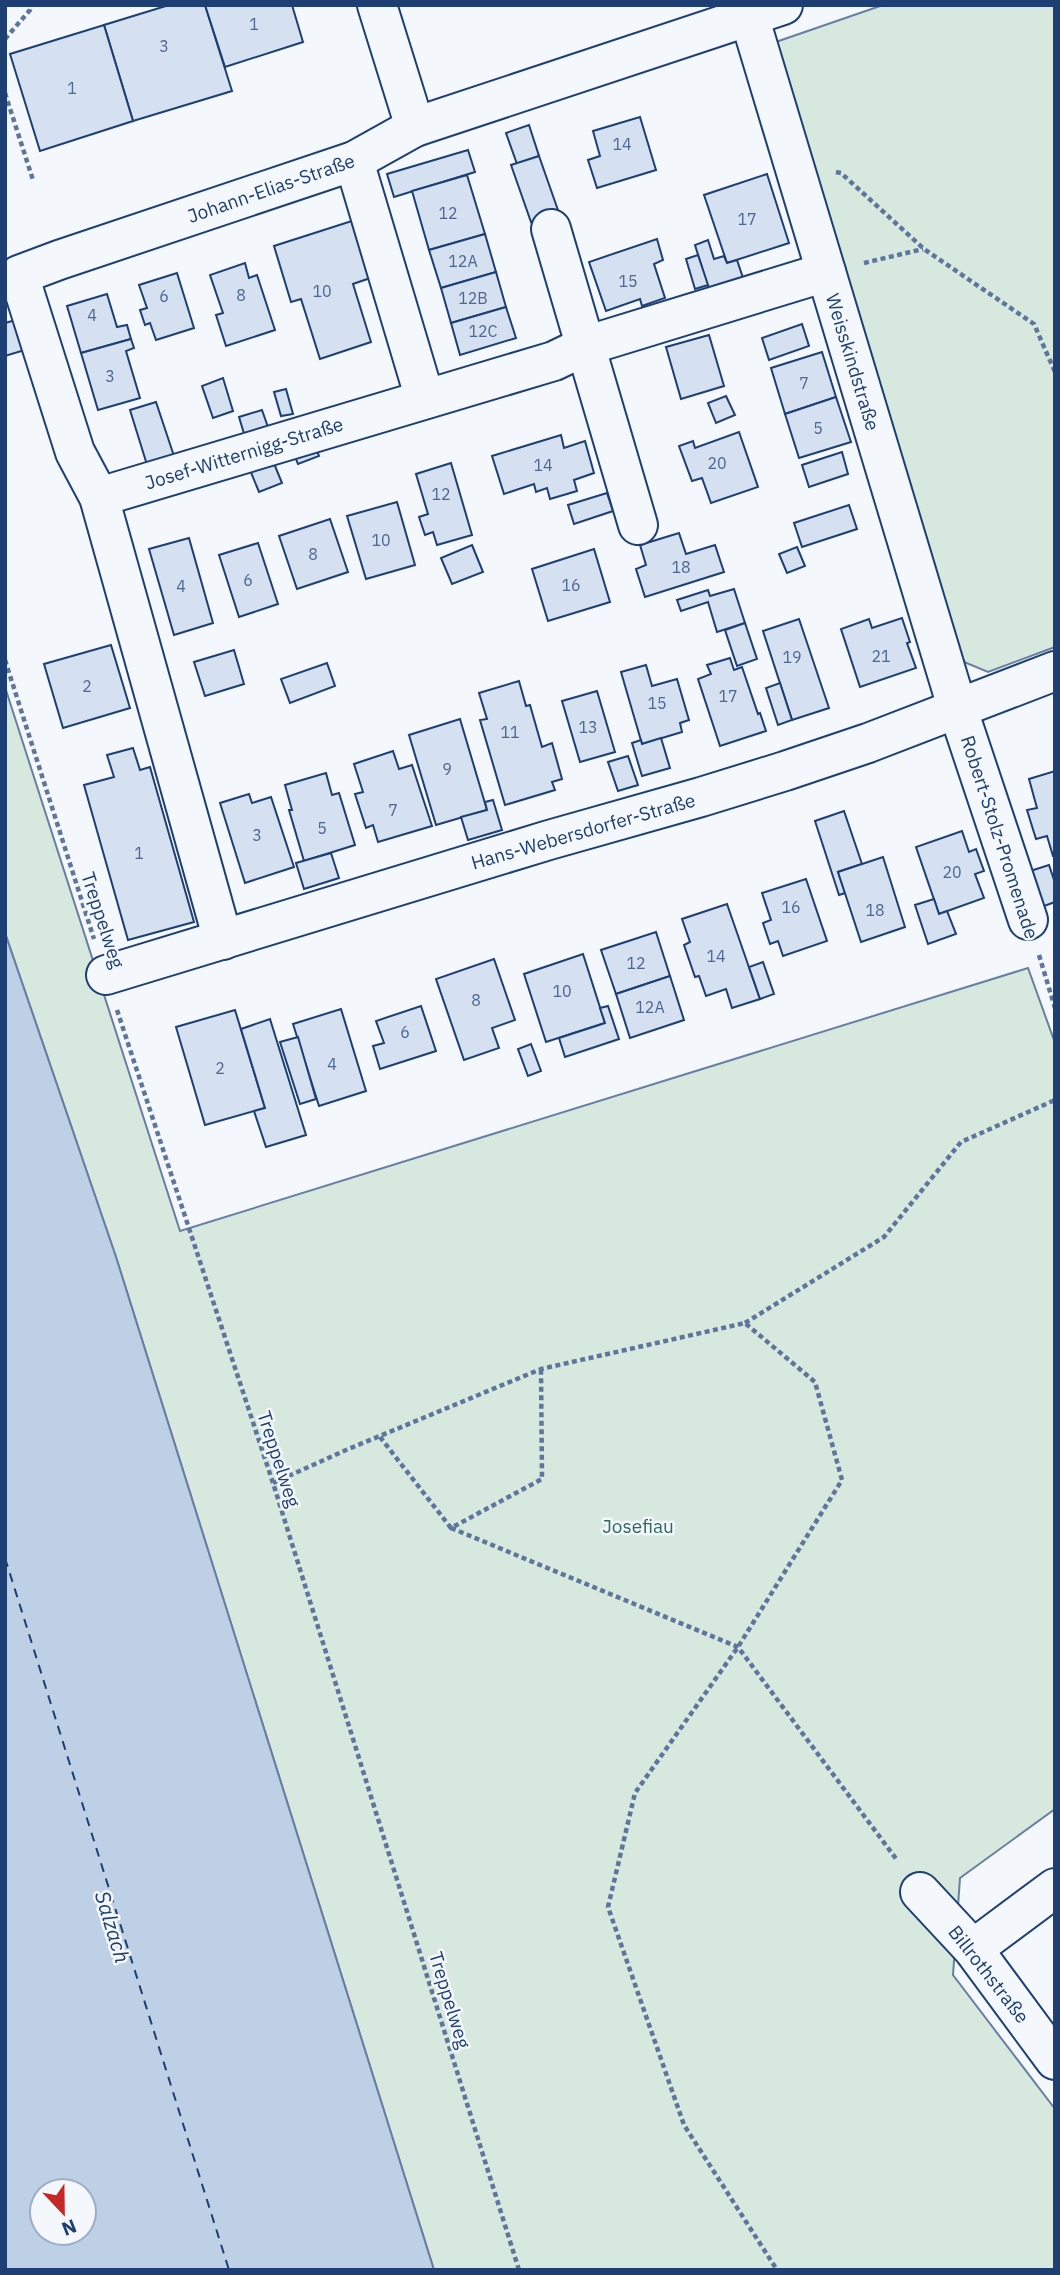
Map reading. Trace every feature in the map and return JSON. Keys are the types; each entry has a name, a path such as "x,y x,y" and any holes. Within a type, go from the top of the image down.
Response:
{"street":[{"path":"377,5 415,127"},
{"name":"Johann-Elias-Straße","path":"99,497 75,452 19,275 354,161 415,127 766,11"},
{"name":"Weisskindstraße","path":"766,11 796,170 957,707"},
{"path":"354,161 425,399"},
{"path":"551,229 638,525"},
{"name":"Josef-Witternigg-Straße","path":"99,497 554,361 585,346 826,272"},
{"path":"99,497 223,940"},
{"name":"Hans-Webersdorfer-Straße","path":"106,975 785,771 868,743 1055,671"},
{"name":"Robert-Stolz-Promenade","path":"957,707 1028,920"},
{"path":"973,1949 1055,1888"},
{"name":"Billrothstraße","path":"920,1892 973,1949 1055,2060"}],"path":[{"path":"5,39 30,10 31,5"},
{"path":"5,93 33,180"},
{"path":"796,170 841,173 924,249 1034,324 1055,372"},
{"path":"826,272 924,249"},
{"name":"Treppelweg","path":"5,660 273,1483 519,2270"},
{"name":"Robert-Stolz-Promenade","path":"1028,920 1055,1008"},
{"path":"273,1483 541,1369 744,1323 884,1237 961,1142 1055,1100"},
{"path":"744,1323 814,1382 842,1480 738,1647 635,1793 608,1907 684,2125 777,2270"},
{"path":"451,1528 542,1479 541,1369"},
{"path":"380,1437 451,1528 738,1647 920,1892"}],"green space":[{"path":"883,5 1055,5 1055,647 988,672 964,662 773,43"},
{"name":"Josefiau","path":"5,687 180,1231 1028,968 1055,1043 1055,1809 960,1878 953,1975 1055,2109 1055,2270 434,2270 116,1257 5,933"}],"water":[{"name":"Salzach","path":"5,933 116,1257 434,2270 5,2270"}],"building":[{"path":"169,5 205,5 232,91 133,121 104,25"},
{"path":"205,5 292,5 303,42 225,67"},
{"path":"104,25 133,121 40,151 10,54"},
{"path":"640,117 656,170 597,188 588,160 600,156 593,131"},
{"path":"529,125 539,156 517,164 506,133"},
{"path":"468,150 475,172 394,197 387,174"},
{"path":"539,156 559,213 531,222 511,165"},
{"path":"767,174 789,243 727,263 704,195"},
{"path":"467,175 485,234 429,250 412,191"},
{"path":"358,219 376,276 353,284 371,342 320,359 301,299 291,302 274,246"},
{"path":"485,234 496,272 441,288 429,250"},
{"path":"657,239 663,260 654,264 665,298 642,306 640,299 606,311 589,262"},
{"path":"708,240 714,259 724,256 727,263 737,260 743,278 709,290 695,245"},
{"path":"698,255 708,285 695,289 686,259"},
{"path":"245,263 249,278 257,275 275,330 226,346 216,315 223,313 210,275"},
{"path":"496,272 506,307 451,323 441,288"},
{"path":"177,273 194,328 156,340 150,323 145,325 140,310 147,308 139,285"},
{"path":"107,294 117,327 127,325 131,339 81,353 67,306"},
{"path":"506,307 516,338 460,355 451,323"},
{"path":"19,319 28,349 5,356 5,323"},
{"path":"802,324 809,346 769,360 762,338"},
{"path":"709,335 724,386 681,399 666,347"},
{"path":"131,339 134,348 126,351 140,398 98,410 81,353"},
{"path":"822,352 836,397 785,414 771,368"},
{"path":"223,378 233,411 213,418 202,386"},
{"path":"286,389 293,414 281,416 274,392"},
{"path":"726,396 735,415 716,423 708,403"},
{"path":"836,397 851,442 799,458 785,414"},
{"path":"156,402 175,459 148,468 130,410"},
{"path":"262,410 269,430 245,437 239,417"},
{"path":"739,432 758,487 711,503 702,478 692,481 679,446 693,441 695,448"},
{"path":"561,435 564,448 585,441 594,473 574,480 577,491 550,499 547,488 536,492 534,484 504,494 492,456"},
{"path":"315,446 319,456 298,464 294,454"},
{"path":"842,452 848,474 809,487 802,465"},
{"path":"273,461 282,483 259,492 250,470"},
{"path":"451,463 472,535 437,545 433,532 425,535 419,517 428,514 416,474"},
{"path":"607,493 613,511 574,524 568,505"},
{"path":"397,502 415,565 366,579 347,516"},
{"path":"849,505 857,529 802,547 794,523"},
{"path":"330,519 348,572 297,589 279,536"},
{"path":"679,533 686,554 715,545 724,572 645,597 636,569 646,565 640,545"},
{"path":"189,538 213,623 174,635 149,549"},
{"path":"258,543 278,604 239,617 219,555"},
{"path":"472,545 483,572 452,584 441,558"},
{"path":"797,547 805,566 787,573 779,554"},
{"path":"594,549 610,602 548,621 532,569"},
{"path":"734,589 745,623 717,632 708,602 681,611 677,600 708,590 710,596"},
{"path":"902,618 916,668 860,687 841,629 869,619 872,628"},
{"path":"799,619 829,708 792,720 763,631"},
{"path":"745,623 757,659 737,666 725,630"},
{"path":"111,645 130,708 63,728 44,664"},
{"path":"234,650 244,684 205,696 194,662"},
{"path":"730,658 734,670 742,667 766,731 720,746 698,679 711,674 707,665"},
{"path":"327,663 335,686 290,703 281,679"},
{"path":"646,665 652,686 677,679 689,720 680,723 682,732 642,744 621,672"},
{"path":"519,681 526,706 530,705 542,747 552,743 562,779 552,782 555,790 505,805 480,720 487,719 479,693"},
{"path":"780,683 792,720 778,725 766,688"},
{"path":"597,691 615,752 580,762 562,701"},
{"path":"460,719 487,810 436,825 409,735"},
{"path":"661,738 670,768 642,776 632,743 641,740 642,744"},
{"path":"133,748 140,770 150,767 194,922 128,940 84,785 114,777 107,755"},
{"path":"393,751 399,769 412,765 432,826 378,842 373,825 366,828 355,794 363,792 354,764"},
{"path":"628,756 638,785 618,791 608,762"},
{"path":"1055,771 1053,856 1047,836 1036,839 1027,810 1037,808 1029,779"},
{"path":"326,773 332,795 339,793 355,845 304,861 289,810 292,810 285,785"},
{"path":"249,794 252,803 271,797 294,867 245,883 220,803"},
{"path":"493,800 502,830 468,840 461,817 487,810 485,802"},
{"path":"844,811 862,864 838,872 845,893 839,895 815,821"},
{"path":"962,831 969,852 976,849 984,871 975,874 984,898 939,914 916,847"},
{"path":"331,853 339,878 304,889 296,863"},
{"path":"883,857 905,927 861,942 838,872"},
{"path":"1049,865 1055,883 1055,902 1036,909 1024,873"},
{"path":"806,879 827,941 783,956 778,941 770,944 763,923 771,920 762,893"},
{"path":"934,899 939,914 947,911 956,934 928,944 915,905"},
{"path":"727,904 760,999 732,1008 726,989 706,996 699,976 695,977 684,945 690,942 682,919"},
{"path":"656,932 670,976 616,994 601,950"},
{"path":"583,954 605,1023 546,1042 524,974"},
{"path":"494,959 515,1020 492,1028 499,1048 464,1060 436,979"},
{"path":"763,962 774,994 760,999 749,967"},
{"path":"670,976 684,1020 630,1038 616,994"},
{"path":"421,1006 436,1051 380,1069 373,1046 384,1043 376,1021"},
{"path":"608,1006 619,1039 565,1057 559,1038 605,1023 600,1008"},
{"path":"341,1009 366,1091 319,1106 293,1024"},
{"path":"235,1010 265,1108 205,1125 176,1027"},
{"path":"270,1019 306,1135 266,1147 254,1111 265,1108 241,1029"},
{"path":"298,1037 316,1099 300,1104 280,1042"},
{"path":"531,1044 541,1071 528,1076 518,1049"}],"ferry route":[{"path":"5,1558 229,2270"}]}
